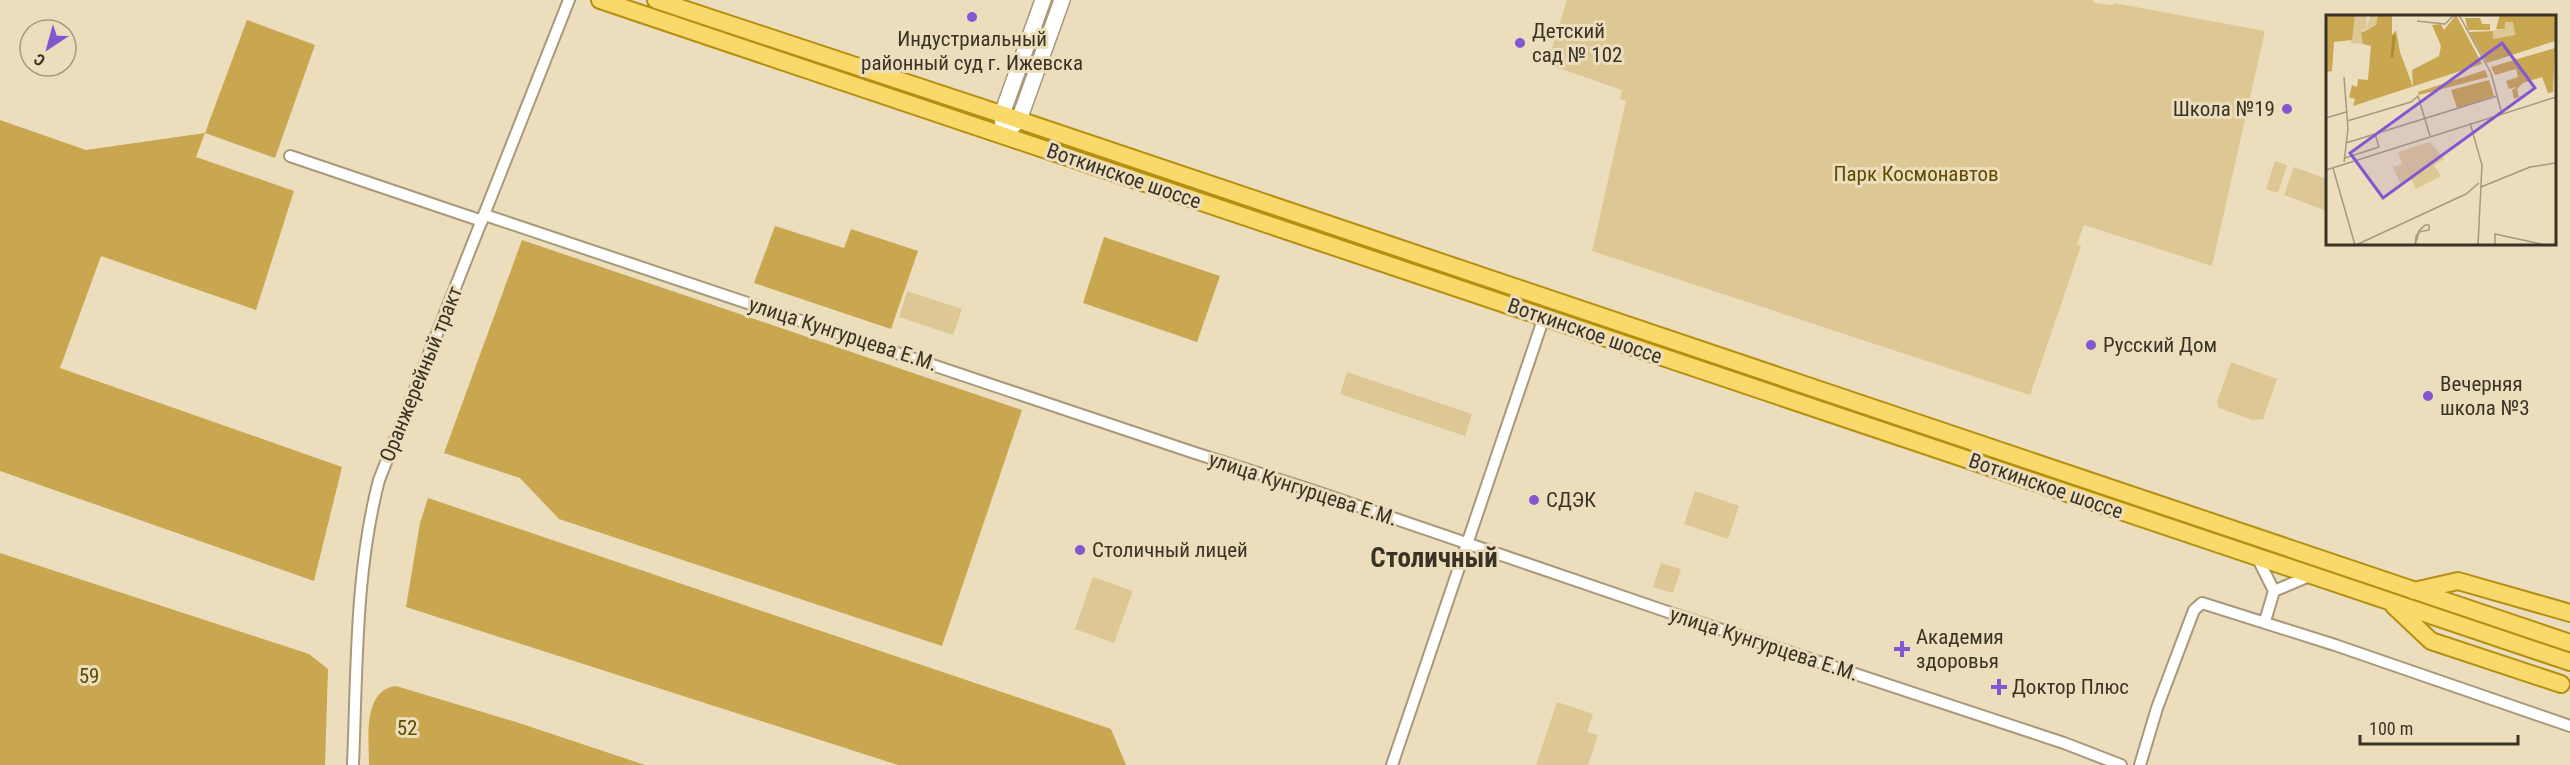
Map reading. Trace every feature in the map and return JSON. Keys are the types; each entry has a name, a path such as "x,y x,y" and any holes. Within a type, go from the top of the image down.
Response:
{"main road":[{"name":"Воткинское шоссе","path":"600,0 2570,662"},
{"name":"Воткинское шоссе","path":"656,0 1002,114 2570,644"},
{"path":"1004,135 1002,114 1043,0"},
{"path":"1004,135 1019,120 1062,0"},
{"path":"2414,591 2458,581 2570,613"},
{"path":"2389,601 2431,641 2566,685"},
{"path":"2566,685 2535,667 2530,649 2534,632 2546,616 2570,613"}],"street":[{"name":"Оранжерейный тракт","path":"353,765 363,566 368,522 379,480 569,0"},
{"name":"улица Кунгурцева Е.М.","path":"290,156 1314,491 2064,743 2121,765"},
{"path":"1392,765 1544,317"},
{"path":"2257,557 2274,591 2265,621"},
{"path":"2274,591 2312,576"},
{"path":"2140,765 2157,708 2194,609 2202,603 2265,621 2570,726"}],"green space":[{"name":"Парк Космонавтов","path":"1567,0 2093,0 2094,3 2113,5 2114,3 2265,31 2212,266 2084,225 2077,244 2081,246 2030,395 1592,251 1626,101 1620,99 1622,90 1547,64"},
{"path":"247,20 315,45 275,158 205,133"},
{"path":"0,120 86,150 205,133 196,157 294,191 256,310 101,256 60,368 342,467 314,581 0,471"},
{"path":"2275,161 2287,165 2278,193 2266,189"},
{"path":"2294,167 2326,179 2326,211 2284,195"},
{"path":"775,226 844,248 851,229 918,251 891,329 754,283"},
{"path":"1104,237 1220,276 1197,342 1083,303"},
{"path":"522,240 1022,410 942,646 559,519 520,478 444,453"},
{"path":"907,291 962,309 953,335 899,317"},
{"path":"2231,362 2277,379 2263,419 2252,420 2219,408 2217,402"},
{"path":"1347,372 1472,414 1465,436 1340,394"},
{"path":"1695,491 1739,506 1728,539 1684,524"},
{"path":"428,498 1111,729 1126,765 898,765 406,607 420,523"},
{"name":"59","path":"0,553 309,654 328,669 325,765 0,765"},
{"path":"1661,563 1681,569 1673,593 1653,587"},
{"path":"1093,577 1133,591 1114,643 1075,629"},
{"name":"52","path":"396,686 516,722 645,765 369,765 369,730 373,706 377,697 385,690"},
{"path":"1557,702 1593,714 1587,732 1598,735 1588,765 1536,765"}],"place":[{"name":"Индустриальный районный суд г. Ижевска","path":"972,17"},
{"name":"Детский сад № 102","path":"1520,43"},
{"name":"Школа №19","path":"2287,109"},
{"name":"Русский Дом","path":"2091,345"},
{"name":"Вечерняя школа №3","path":"2428,396"},
{"name":"СДЭК","path":"1534,500"},
{"name":"Столичный лицей","path":"1080,550"},
{"name":"Академия здоровья","path":"1902,649"},
{"name":"Доктор Плюс","path":"1999,687"}],"district":[{"name":"Столичный","path":"1434,558"}]}
